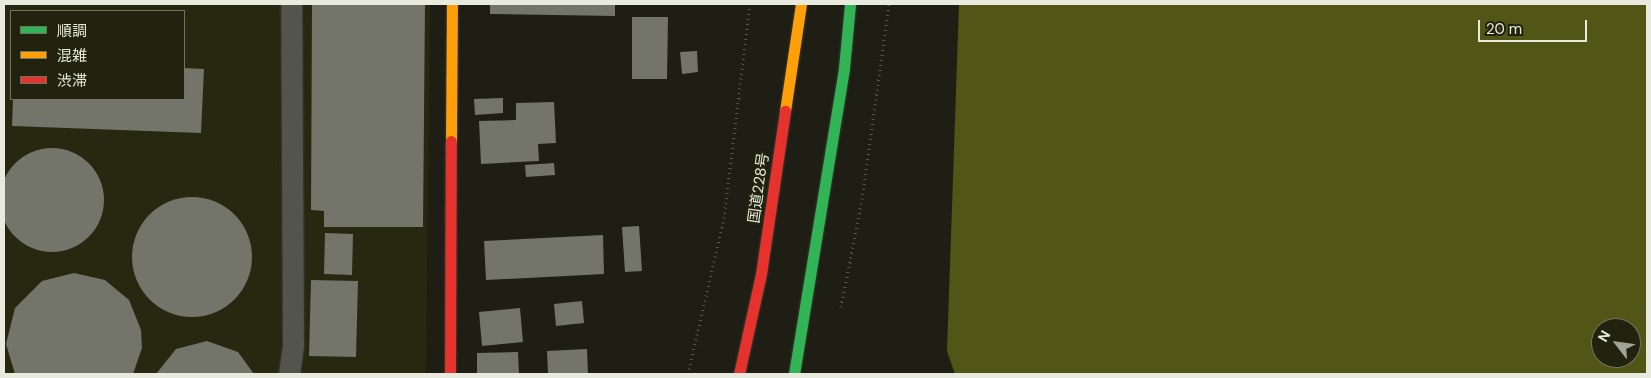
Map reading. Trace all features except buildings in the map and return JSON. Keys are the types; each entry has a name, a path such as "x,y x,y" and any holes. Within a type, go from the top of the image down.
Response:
{"main road":[{"path":"450,374 452,4"},
{"name":"国道228号","path":"738,374 761,274 801,4"},
{"path":"794,374 844,68 850,4"}],"lane":[{"path":"289,374 291,4"}],"path":[{"path":"688,374 724,218 750,4"},
{"path":"839,316 862,199 889,4"}],"shaded area":[{"path":"4,4 430,4 426,374 4,374"},
{"path":"959,4 1647,4 1647,374 955,374 947,351"}],"traffic: fast":[{"path":"794,374 844,68 850,4"}],"traffic: slow":[{"path":"451,141 452,4"},
{"path":"785,111 801,4"}],"traffic: jam":[{"path":"739,374 761,274 785,111"},
{"path":"450,374 451,141"}]}
